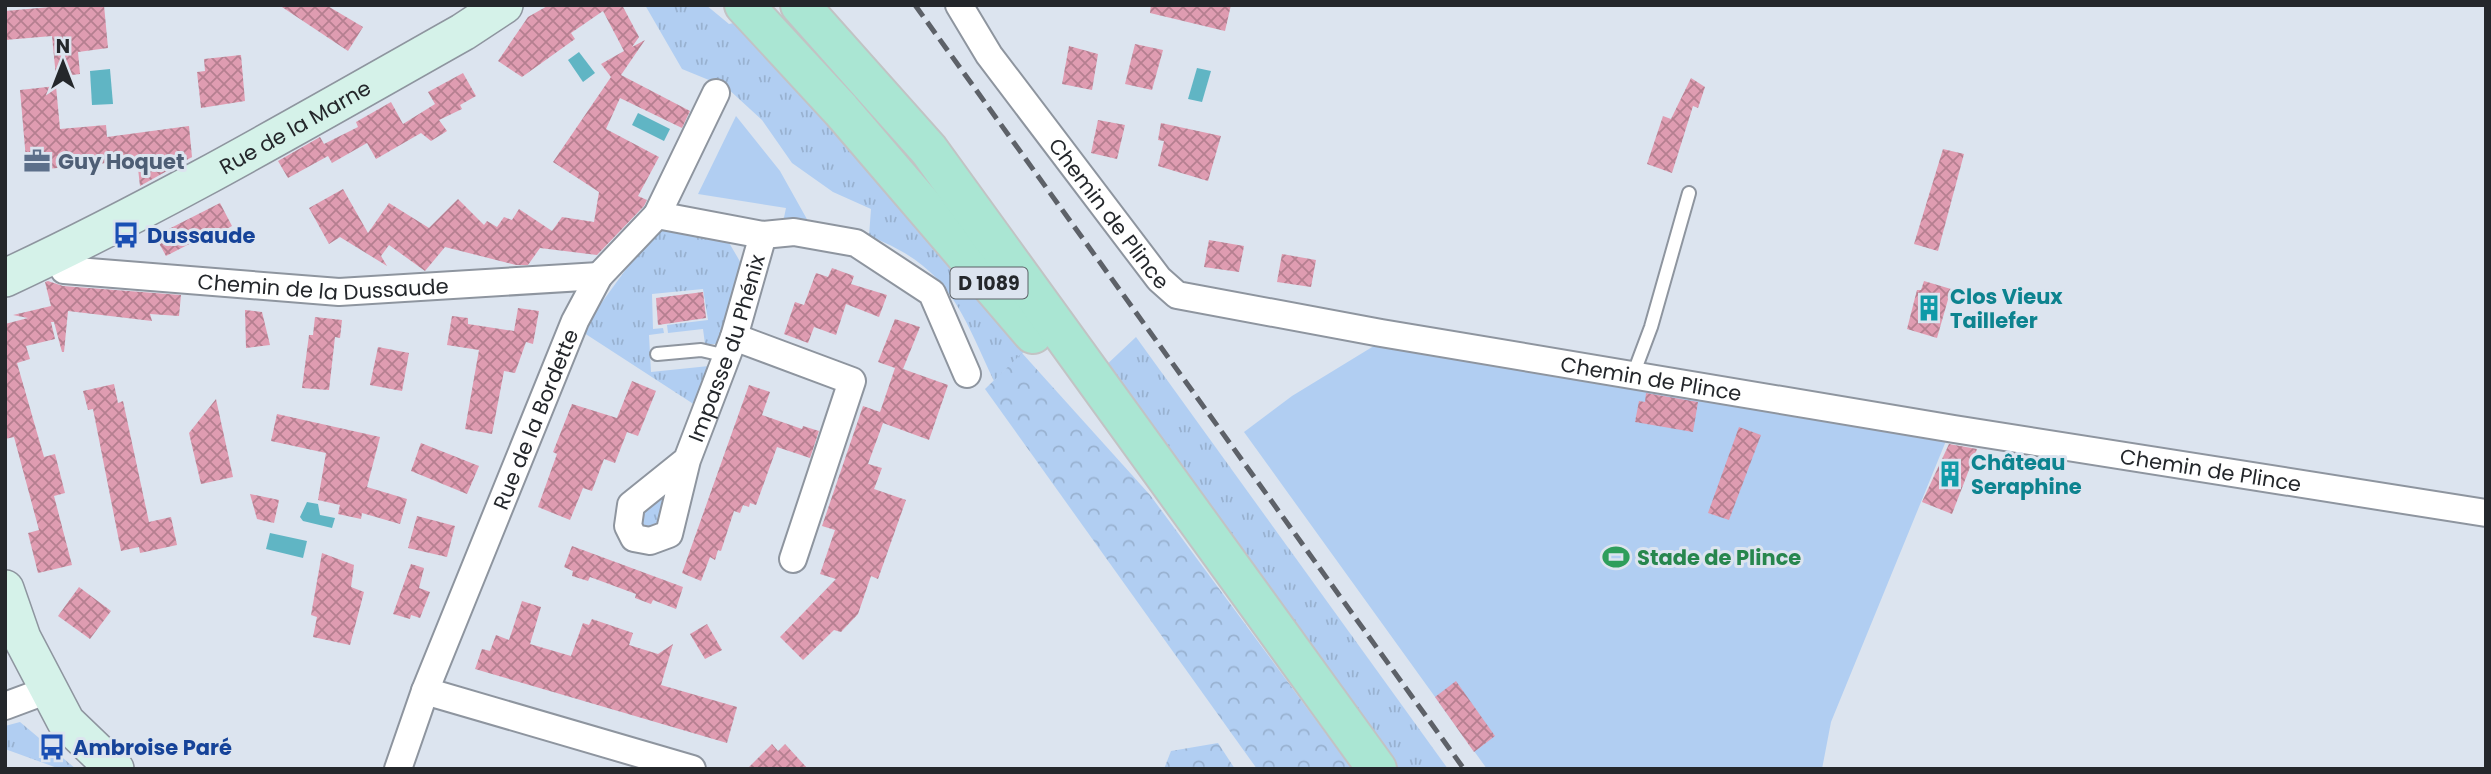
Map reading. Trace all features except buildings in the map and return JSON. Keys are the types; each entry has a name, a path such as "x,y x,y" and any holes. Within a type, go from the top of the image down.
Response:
{"main road":[{"name":"Rue de la Marne","path":"5,278 56,256 403,65 504,5"},
{"name":"D 1089","path":"744,5 945,230 1228,566"},
{"name":"D 1089","path":"799,8 929,150 1377,769"},
{"path":"5,589 22,638 66,722 115,769"}],"street":[{"name":"Chemin de Plince","path":"959,5 989,55 1176,300 1186,297 1285,319 2486,513"},
{"name":"Rue de la Bordette","path":"398,769 425,691 575,321 599,276 657,215 716,93"},
{"path":"657,215 763,235 794,232 856,243 932,293 967,374"},
{"name":"Impasse du Phénix","path":"687,460 730,346 763,235"},
{"name":"Chemin de la Dussaude","path":"56,256 64,270 339,292 599,276"},
{"path":"730,346 852,381 793,559"},
{"path":"5,706 48,690"},
{"path":"425,691 692,769"}],"lane":[{"path":"1633,375 1651,327 1689,193"},
{"path":"657,355 730,346"}],"green space":[{"path":"645,5 706,5 729,24 747,20 1030,346 994,381 961,312 935,277 896,248 869,236 871,209 833,192 792,163 762,120 726,87 682,69"},
{"path":"736,116 780,171 813,230 782,227 786,208 698,194"},
{"path":"656,228 728,241 745,270 718,344 705,344 703,329 668,333 667,325 708,320 703,289 652,294 653,329 663,328 664,333 649,335 651,372 709,366 695,405 581,331"},
{"path":"1136,337 1448,769 1392,769 1102,369"},
{"name":"Stade de Plince","path":"1382,341 1948,436 1831,722 1822,769 1487,769 1244,432 1292,396"},
{"path":"1022,353 1150,495 1352,769 1257,769 985,389"},
{"path":"664,488 671,490 660,528 646,536 638,516"},
{"path":"20,722 76,769 60,769 5,749 5,726"},
{"path":"1218,743 1235,769 1164,769 1171,751"}],"shaded area":[{"path":"579,52 595,73 583,82 568,60"},
{"path":"1197,68 1211,71 1202,102 1188,99"},
{"path":"110,69 113,104 92,105 90,71"},
{"path":"638,113 670,129 664,141 632,125"},
{"path":"307,502 318,504 320,515 335,518 332,528 303,521 300,517"},
{"path":"270,533 307,541 303,558 266,549"}],"railway":[{"path":"915,5 1464,769"}],"place":[{"name":"Guy Hoquet","path":"37,161"},
{"name":"Dussaude","path":"126,235"},
{"name":"Clos Vieux Taillefer","path":"1929,308"},
{"name":"Château Seraphine","path":"1950,474"},
{"name":"Stade de Plince","path":"1616,557"},
{"name":"Ambroise Paré","path":"52,747"}]}
